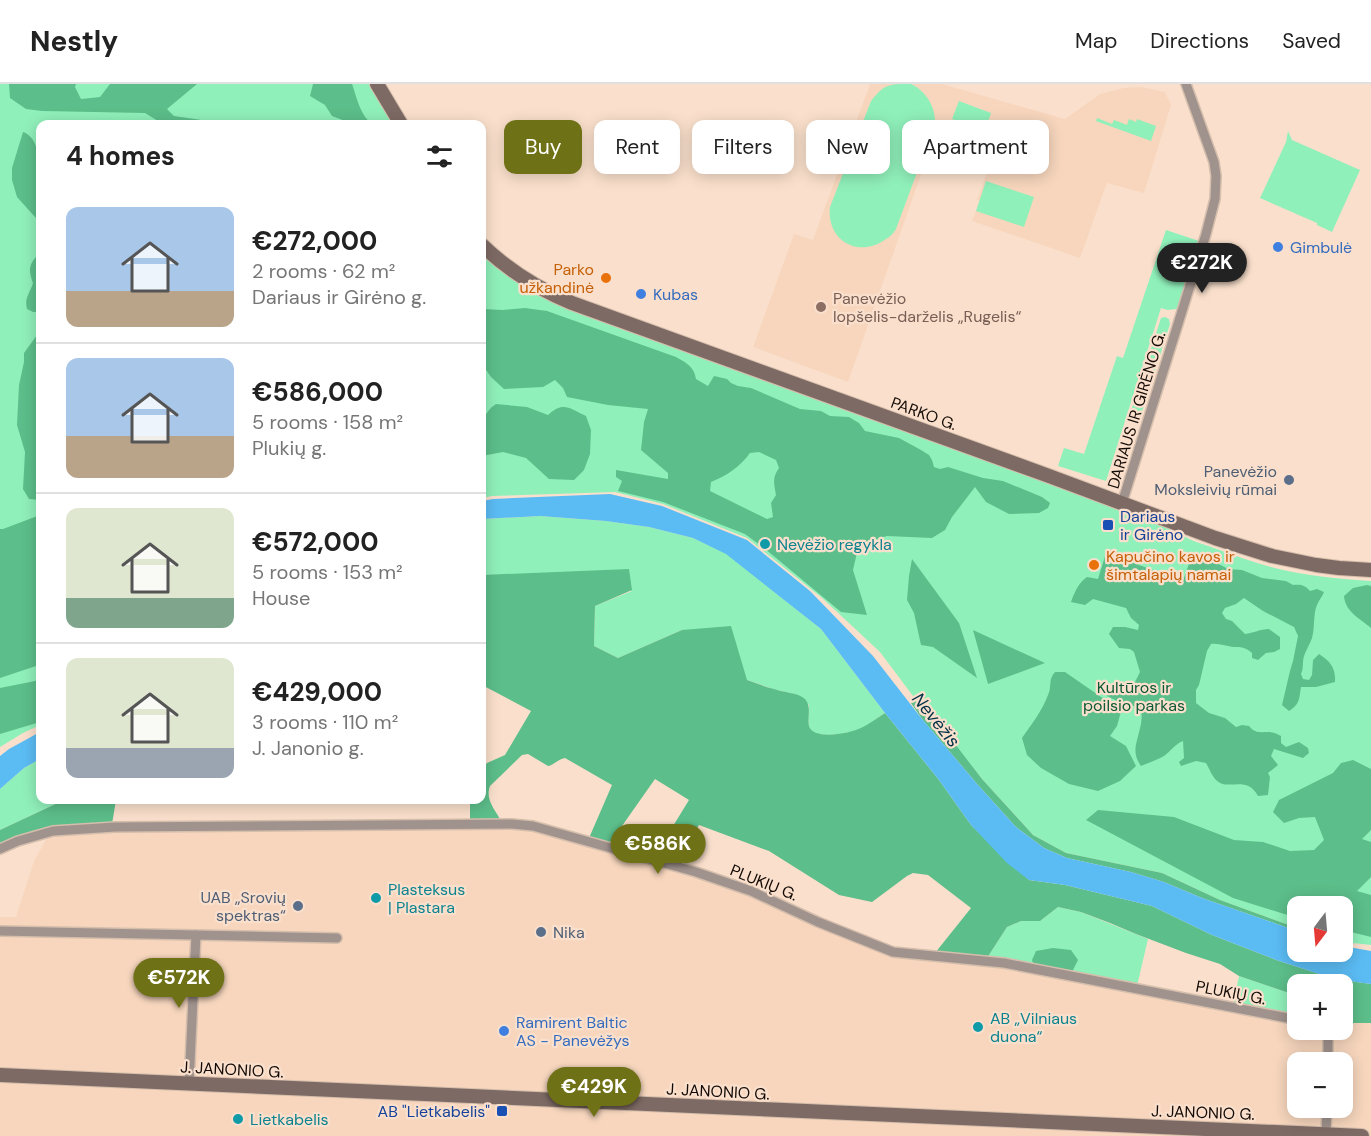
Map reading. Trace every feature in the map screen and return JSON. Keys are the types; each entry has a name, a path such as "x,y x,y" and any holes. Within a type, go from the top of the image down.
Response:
{"main road":[{"path":"377,84 399,120"},
{"name":"PARKO G.","path":"486,249 524,279 572,303 1215,538 1272,556 1316,565 1371,570"},
{"name":"J. JANONIO G.","path":"0,1076 1362,1136"}],"street":[{"name":"DARIAUS IR GIRĖNO G.","path":"1122,503 1185,304 1215,198 1214,162 1186,84"},
{"name":"PLUKIŲ G.","path":"0,849 53,831 114,827 387,824 533,826 696,872 740,887 893,952 1004,963 1287,1018"},
{"path":"0,931 337,938"},
{"path":"189,1084 195,935"},
{"path":"1325,1135 1326,1118"}],"shaded area":[{"path":"870,84 942,84 1065,119 1100,94 1123,88 1141,87 1165,92 1171,105 1144,193 1107,183 1080,258 972,221 987,174 1049,174 1049,120 902,120 902,174 921,174 848,382 753,347 794,234 813,240 837,174 890,174 890,120 857,120"},
{"path":"528,821 544,824 709,873 884,946 1287,1015 1287,1040 1353,1040 1353,1023 1371,1023 1371,1136 0,1136 0,917 16,917 34,861 52,829"}],"green space":[{"path":"0,84 372,84 394,120 36,120 36,727 0,747"},
{"path":"9,84 76,84 75,87 81,99 100,97 110,84 197,84 167,109 174,116 202,120 156,120 145,113 42,111 26,109 10,98"},
{"path":"313,84 352,84 357,100 368,120 342,120 332,116 325,105 310,96"},
{"path":"911,84 921,91 932,106 935,120 902,120 902,174 916,174 895,231 876,245 855,247 846,243 833,229 830,207 843,174 890,174 890,120 864,120 871,101 880,91 887,86"},
{"path":"959,101 991,113 989,120 952,119"},
{"path":"1097,118 1112,124 1114,120 1127,125 1129,119 1136,122 1137,119 1156,126 1151,141 1096,121"},
{"path":"1288,131 1292,140 1360,170 1332,232 1260,198 1286,142"},
{"path":"23,132 31,137 36,146 36,218 17,197 12,180 12,168"},
{"path":"986,181 1034,197 1024,227 976,211"},
{"path":"1166,230 1199,241 1177,309 1161,308 1106,481 1058,466 1064,448 1084,454 1117,356 1123,358"},
{"path":"36,257 36,312 27,309 26,302 33,283 30,266"},
{"name":"Kultūros ir poilsio parkas","path":"486,258 520,284 562,306 1130,515 1177,530 1199,543 1279,569 1371,581 1371,945 1353,943 1353,896 1287,896 1287,924 1220,900 1162,873 1066,853 1033,835 982,779 916,700 880,652 821,597 747,538 663,504 615,492 486,497"},
{"path":"525,308 547,311 676,357 694,371 696,379 708,386 714,376 727,379 738,386 751,388 800,409 821,411 830,416 849,417 859,423 865,431 899,438 921,450 929,455 934,467 940,469 948,467 983,478 1003,481 1042,497 1050,503 1048,508 1039,513 1009,514 986,502 975,487 945,530 932,538 887,536 859,544 853,570 867,615 841,612 745,534 663,502 618,491 622,481 616,477 616,470 668,479 668,473 641,450 648,409 608,405 567,397 563,388 555,380 543,387 504,389 486,370 486,309","holes":["759,452 776,460 779,468 774,478 776,495 771,503 773,517 767,519 710,491 711,482 742,463 750,453"]},
{"path":"1161,318 1169,319 1170,324 1141,415 1137,422 1133,422 1129,417"},
{"path":"36,336 36,500 29,499 23,489 25,452 17,425 19,385 24,353"},
{"path":"496,404 527,407 548,415 558,408 566,407 586,416 591,430 590,454 584,470 574,480 549,479 526,458 503,452 486,455 486,414"},
{"path":"540,516 649,527 693,538 727,554 821,629 885,713 867,726 855,731 834,735 813,732 808,721 809,705 795,694 747,680 682,630 618,658 594,646 595,606 632,591 486,575 486,519"},
{"path":"36,517 36,666 0,678 0,529"},
{"path":"1106,553 1183,581 1192,555 1213,561 1228,569 1242,570 1262,578 1286,581 1293,585 1303,585 1310,591 1317,589 1324,592 1316,609 1313,634 1304,656 1301,674 1303,679 1309,680 1312,675 1313,660 1319,654 1332,665 1335,682 1316,687 1301,687 1295,706 1289,711 1282,705 1298,636 1294,627 1244,598 1225,608 1222,613 1226,619 1232,621 1245,634 1269,629 1280,637 1280,649 1266,653 1258,660 1252,658 1252,653 1245,648 1211,644 1196,690 1196,703 1209,713 1225,718 1236,727 1249,726 1252,730 1276,733 1281,736 1281,743 1286,747 1299,742 1308,748 1309,753 1303,758 1274,749 1271,756 1278,765 1268,773 1270,777 1268,795 1258,796 1253,789 1243,784 1221,783 1206,763 1196,761 1181,766 1179,762 1184,758 1183,741 1164,756 1141,766 1135,752 1141,708 1107,696 1119,686 1134,684 1140,672 1134,652 1130,649 1119,648 1109,634 1113,627 1138,630 1139,625 1131,618 1126,608 1093,599 1085,605 1071,602 1084,579 1087,577 1098,579"},
{"path":"912,559 959,623 977,678 933,647 921,645 914,613 907,600"},
{"path":"629,569 632,590 595,606 594,646 618,658 682,630 731,626 747,680 805,699 809,709 809,726 812,731 825,735 849,732 861,728 885,713 939,780 971,825 1029,880 1065,885 1152,906 1212,935 1319,974 1287,974 1287,992 1239,976 1220,964 1081,912 1058,907 1040,921 1021,921 1007,927 987,958 935,953 971,908 928,875 913,873 872,902 839,895 769,851 699,825 675,863 654,857 689,800 655,779 610,843 589,838 612,785 565,758 548,766 528,754 522,755 490,786 490,800 501,821 470,821 470,804 486,804 486,764 505,755 531,711 486,687 486,575"},
{"path":"1371,586 1371,628 1350,611 1344,596 1353,588"},
{"path":"973,630 1045,663 988,684"},
{"path":"1055,672 1065,672 1104,699 1122,708 1117,726 1110,736 1126,746 1136,766 1120,781 1098,791 1069,784 1041,768 1027,755 1022,738 1043,707"},
{"path":"36,681 36,723 0,734 0,688"},
{"path":"916,700 982,779 1033,835 1066,853 1162,873 1220,900 1287,924 1287,928 1202,898 1164,882 1067,858 1044,848 1016,827 922,719 911,703"},
{"path":"1353,760 1371,769 1371,830 1362,839 1371,842 1371,877 1357,891 1371,895 1371,937 1353,932 1353,896 1287,896 1287,915 1233,898 1086,820 1098,810 1174,817 1234,840 1263,842 1290,851 1314,850 1324,840 1315,817 1299,818 1284,823 1273,812 1279,800 1333,773 1341,763"},
{"path":"36,761 36,804 55,804 0,830 0,789 24,768"},
{"path":"55,804 115,804 112,824 0,846 0,830"},
{"path":"1058,907 1081,912 1148,939 1137,986 987,958 1007,927 1021,921 1040,921"},
{"path":"1053,948 1071,950 1078,960 1071,974 1034,967 1032,960 1036,951"},
{"path":"1239,976 1287,992 1287,1015 1233,1005"},
{"path":"1353,982 1371,984 1371,1023 1353,1023"}],"water":[{"path":"610,494 662,506 747,540 810,591 873,656 978,785 1016,827 1044,848 1067,858 1164,882 1202,898 1287,928 1287,962 1353,962 1353,948 1371,951 1371,984 1353,982 1353,974 1319,974 1279,961 1212,935 1152,906 1065,885 1029,880 1007,863 971,825 939,780 821,629 726,554 693,538 649,527 540,516 486,519 486,500"},
{"path":"36,734 36,761 24,768 0,789 0,756"}],"place":[{"name":"Gimbulė","path":"1278,247"},
{"name":"Parko užkandinė","path":"606,278"},
{"name":"Kubas","path":"641,294"},
{"name":"Panevėžio lopšelis-darželis „Rugelis“","path":"821,307"},
{"name":"Panevėžio Moksleivių rūmai","path":"1289,480"},
{"name":"Dariaus ir Girėno","path":"1108,525"},
{"name":"Nevėžio regykla","path":"765,544"},
{"name":"Kapučino kavos ir šimtalapių namai","path":"1094,565"},
{"name":"Plasteksus | Plastara","path":"376,898"},
{"name":"UAB „Srovių spektras“","path":"298,906"},
{"name":"Nika","path":"541,932"},
{"name":"AB „Vilniaus duona“","path":"978,1027"},
{"name":"Ramirent Baltic AS - Panevėžys","path":"504,1031"},
{"name":"AB \"Lietkabelis\"","path":"502,1111"},
{"name":"Lietkabelis","path":"238,1119"}],"water label":[{"name":"Nevėžis","path":"936,720"}]}
